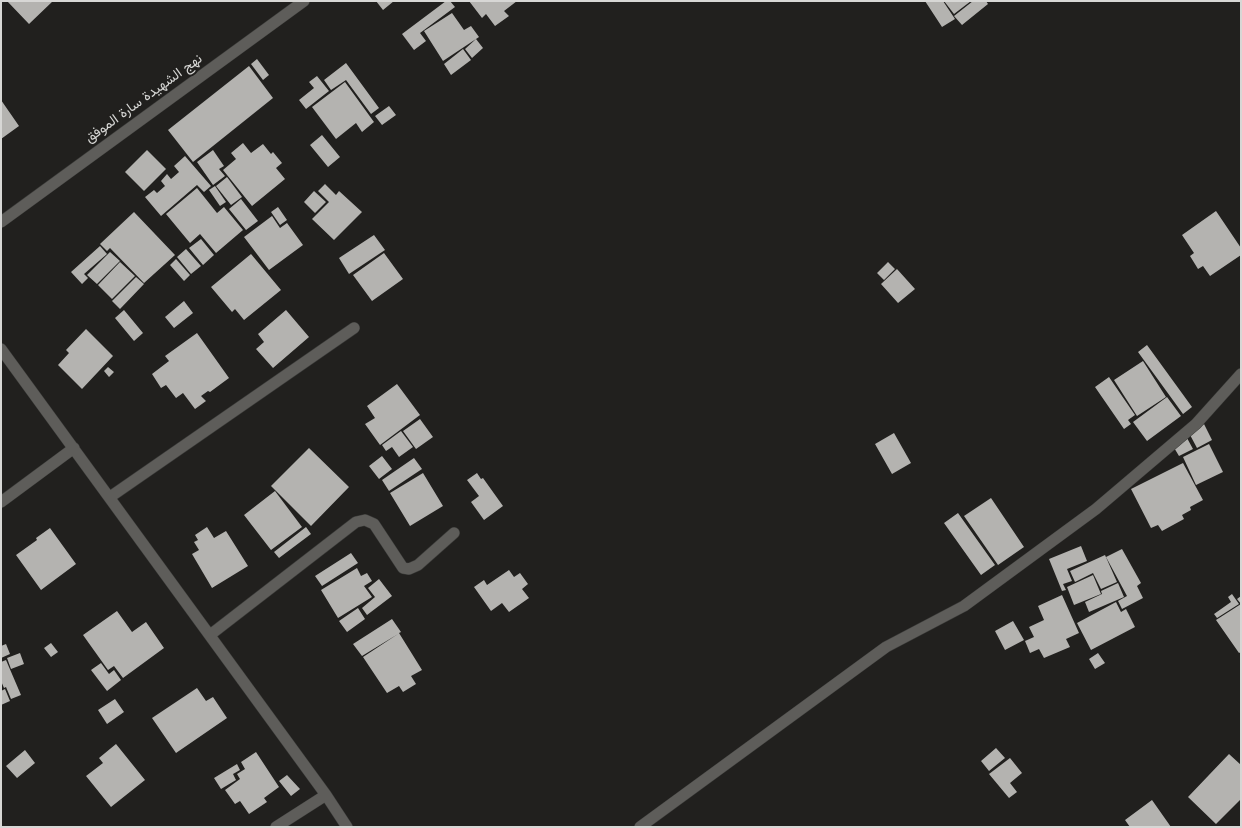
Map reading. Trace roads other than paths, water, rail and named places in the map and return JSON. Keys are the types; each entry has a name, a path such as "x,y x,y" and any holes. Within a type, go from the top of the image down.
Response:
{"street":[{"name":"نهج الشهيدة سارة الموفق","path":"1,222 304,1"},
{"path":"110,497 354,328"},
{"path":"1,349 326,795 347,827"},
{"path":"640,827 886,647 964,606 1096,509 1196,424 1241,374"},
{"path":"1,502 74,448"},
{"path":"210,635 356,522 365,520 374,524 403,568 409,569 418,565 454,533"},
{"path":"276,827 326,795"}]}
